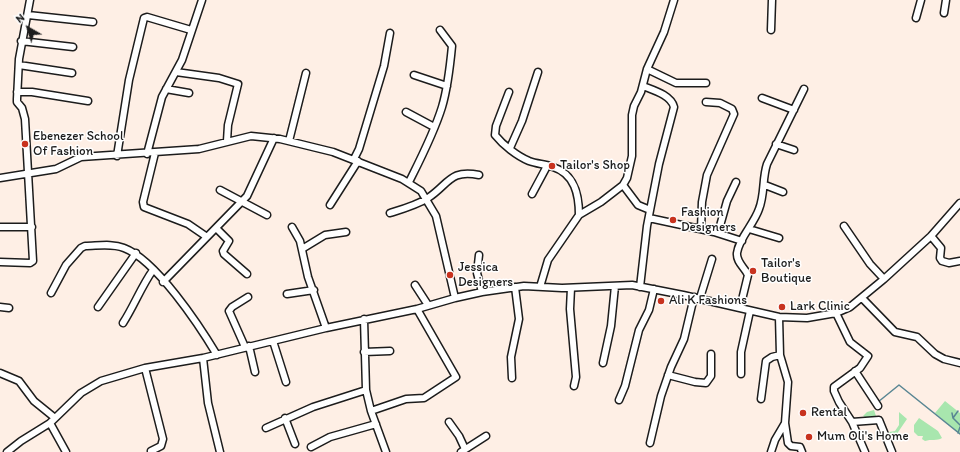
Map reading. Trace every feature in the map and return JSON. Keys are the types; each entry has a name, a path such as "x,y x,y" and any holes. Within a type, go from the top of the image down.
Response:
{"street":[{"path":"0,262 32,263 32,227 25,120 22,108 17,102 22,41 30,0"},
{"path":"147,154 166,89 187,48 191,30 202,0"},
{"path":"540,287 548,260 579,215 601,202 623,185 630,171 632,115 643,86 647,69 664,32 674,0"},
{"path":"771,30 772,0"},
{"path":"916,18 921,0"},
{"path":"944,13 946,0"},
{"path":"28,15 93,22"},
{"path":"117,156 129,80 144,18 147,17 191,30"},
{"path":"409,182 434,127 442,106 447,86 452,46 440,30"},
{"path":"330,205 356,160 384,66 390,33"},
{"path":"22,41 74,47"},
{"path":"19,65 72,73"},
{"path":"647,69 676,83 706,83"},
{"path":"176,72 219,78 238,84 228,125 227,141"},
{"path":"510,148 522,121 538,72"},
{"path":"289,141 306,73"},
{"path":"414,75 447,86"},
{"path":"640,287 650,210 659,164 674,107 668,98 643,86"},
{"path":"166,89 189,93"},
{"path":"740,308 748,280 746,272 739,262 737,254 742,241 760,209 765,185 763,179 764,171 804,89"},
{"path":"17,92 32,92 88,101"},
{"path":"509,92 494,132 497,137 510,148 529,161 562,171 571,180 579,196 579,215"},
{"path":"762,98 794,110"},
{"path":"701,229 702,202 707,175 734,114 732,109 723,104 706,102"},
{"path":"406,112 434,127"},
{"path":"0,178 28,175 38,171 56,169 81,158 147,154 205,148 227,141 251,136 289,141 356,160 409,182 421,191 436,216 455,298"},
{"path":"163,282 250,192 274,138"},
{"path":"776,144 794,150"},
{"path":"155,153 143,202 144,207 188,224 207,237"},
{"path":"532,194 547,166"},
{"path":"390,213 427,199 453,176 462,173 479,175"},
{"path":"718,233 727,201 736,182"},
{"path":"623,185 638,205 650,210"},
{"path":"765,185 783,192"},
{"path":"220,190 240,202 267,215"},
{"path":"7,452 52,420 92,386 101,381 145,368 203,358 364,319 417,309 482,292 515,287 640,287 697,298 779,317 807,318 836,313 850,307 862,298 932,236 960,202"},
{"path":"649,218 718,233 742,241"},
{"path":"844,226 870,264 884,278"},
{"path":"0,227 32,227"},
{"path":"292,227 302,249 308,277 314,290 326,328"},
{"path":"216,228 229,241 222,251 224,254 247,274"},
{"path":"749,229 778,238"},
{"path":"302,249 325,235 346,232"},
{"path":"932,236 941,248 940,258 942,261 949,263 960,261"},
{"path":"51,293 66,265 84,246 122,247 136,253 153,270 196,321 217,354"},
{"path":"98,306 136,253"},
{"path":"479,255 477,273 482,292"},
{"path":"650,443 661,396 668,375 684,339 697,298 712,259"},
{"path":"123,323 131,310 141,287 153,270"},
{"path":"415,284 428,305"},
{"path":"603,363 611,326 615,286"},
{"path":"512,378 511,357 519,319 515,287"},
{"path":"572,288 570,309 576,377 574,386"},
{"path":"619,400 625,386 639,330 649,310 654,289"},
{"path":"287,294 314,290"},
{"path":"248,297 232,307 229,311 247,347 254,372"},
{"path":"862,298 895,332 917,337 934,354 960,363"},
{"path":"0,307 9,308"},
{"path":"371,411 406,399 424,398 456,377 417,309"},
{"path":"741,374 741,352 750,311"},
{"path":"836,313 850,342 868,356 866,361 837,384 834,389 840,404 852,422 865,452"},
{"path":"779,317 780,355 788,382 785,423 789,444 800,447 802,452"},
{"path":"364,319 366,390 371,411 386,452"},
{"path":"273,341 286,382"},
{"path":"364,352 390,350"},
{"path":"668,375 695,382 706,383 711,376 711,354"},
{"path":"760,399 766,361 772,357 780,355"},
{"path":"203,358 208,403 220,452"},
{"path":"145,368 163,439 162,446 151,451"},
{"path":"855,371 878,406"},
{"path":"0,373 19,381 34,401 52,420 66,452"},
{"path":"266,428 313,406 366,390"},
{"path":"285,418 295,444"},
{"path":"852,422 879,420 892,452"},
{"path":"449,422 459,436 463,451 486,436"},
{"path":"771,452 775,440 785,423"},
{"path":"311,447 330,437 376,424"}],"green space":[{"path":"945,401 960,413 960,434 935,413"},
{"path":"874,410 876,416 873,419 868,419 863,416 867,412"},
{"path":"899,412 907,419 892,441 889,432 895,431 899,425"},
{"path":"919,418 938,431 942,438 925,441 922,439 923,436 918,436 914,432 914,425"}],"waterway":[{"path":"878,402 899,385 960,434"},
{"path":"958,411 953,418 960,425"},
{"path":"952,413 953,418"},
{"path":"958,433 960,427"}],"place":[{"name":"Ebenezer School Of Fashion","path":"25,144"},
{"name":"Tailor's Shop","path":"552,166"},
{"name":"Fashion Designers","path":"673,220"},
{"name":"Tailor's Boutique","path":"753,271"},
{"name":"Jessica Designers","path":"450,275"},
{"name":"Ali K Fashions","path":"661,301"},
{"name":"Lark Clinic","path":"782,307"},
{"name":"Rental","path":"803,413"},
{"name":"Mum Oli's Home","path":"809,437"}]}
